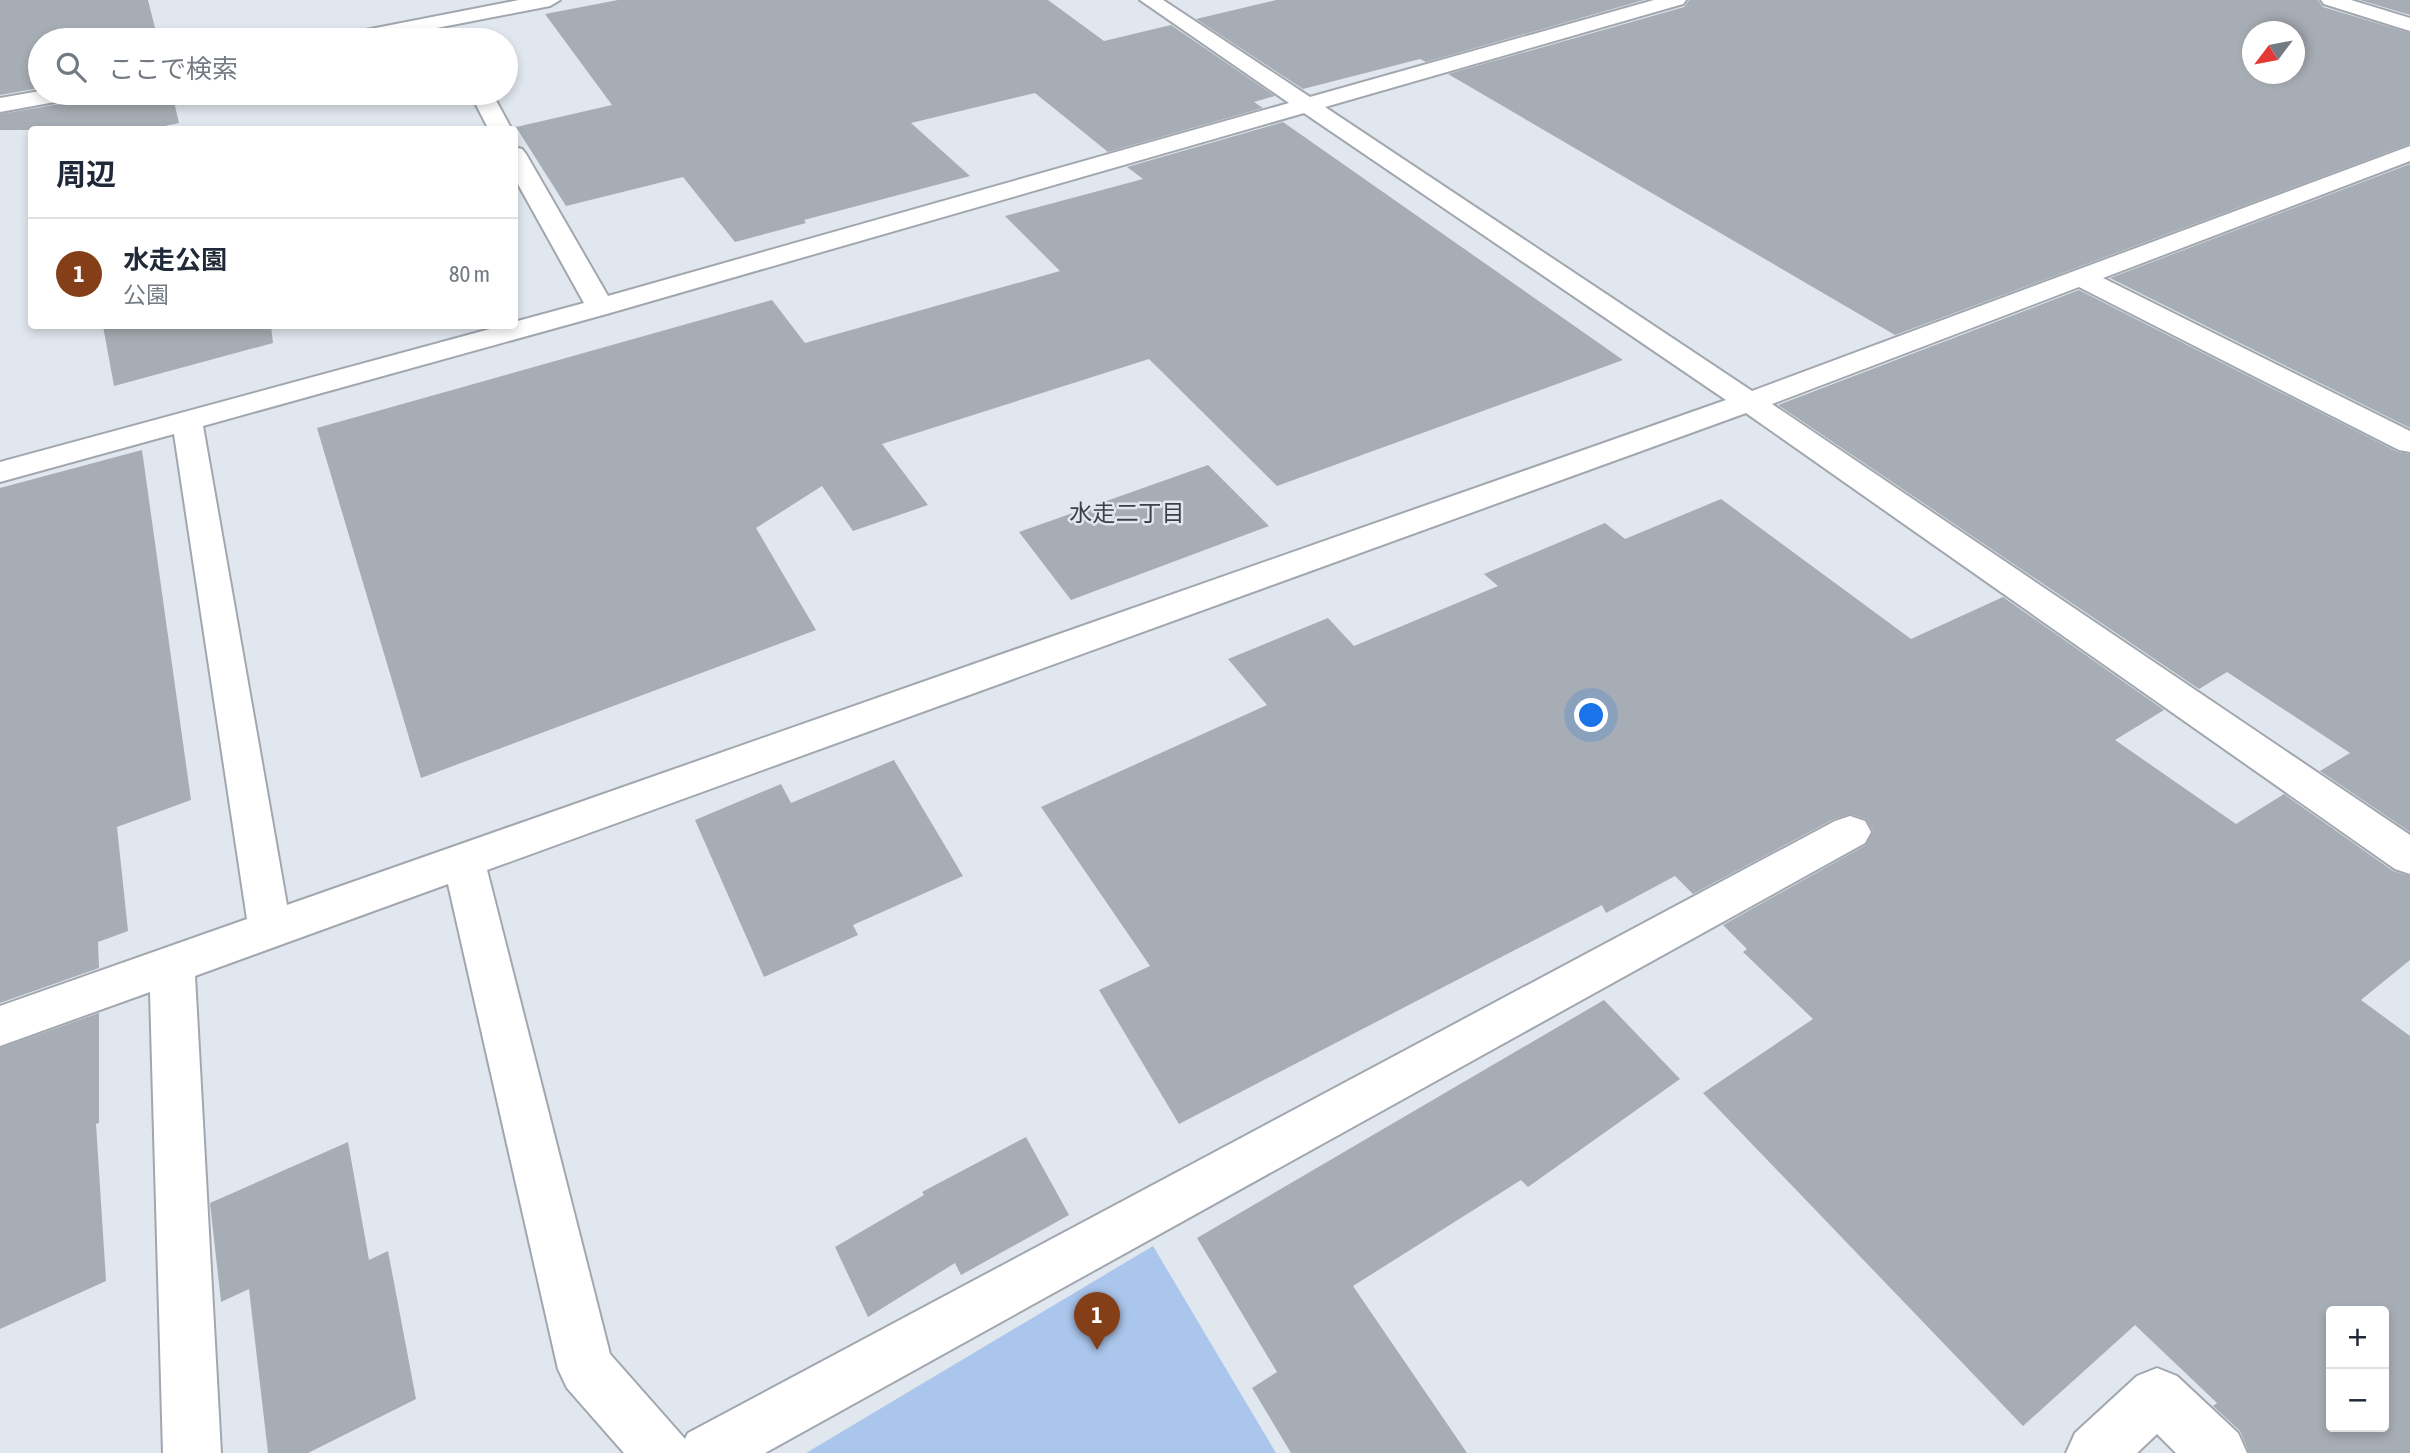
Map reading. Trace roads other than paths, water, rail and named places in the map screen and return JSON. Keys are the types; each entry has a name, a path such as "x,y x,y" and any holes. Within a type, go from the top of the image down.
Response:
{"street":[{"path":"428,0 444,28"},
{"path":"409,28 550,0"},
{"path":"1150,0 1749,402 2410,857"},
{"path":"0,472 600,307 1676,0"},
{"path":"2332,0 2410,25"},
{"path":"0,105 28,100"},
{"path":"487,105 499,126"},
{"path":"0,1027 1749,402 2410,153"},
{"path":"518,161 600,307"},
{"path":"2078,276 2410,443"},
{"path":"187,421 270,930"},
{"path":"708,1453 1850,832"},
{"path":"464,861 586,1369 662,1453"},
{"path":"172,966 192,1453"},
{"path":"2095,1453 2157,1396 2218,1453"}],"place":[{"name":"水走公園","path":"1097,1350"}],"district":[{"name":"水走二丁目","path":"1127,513"}]}
